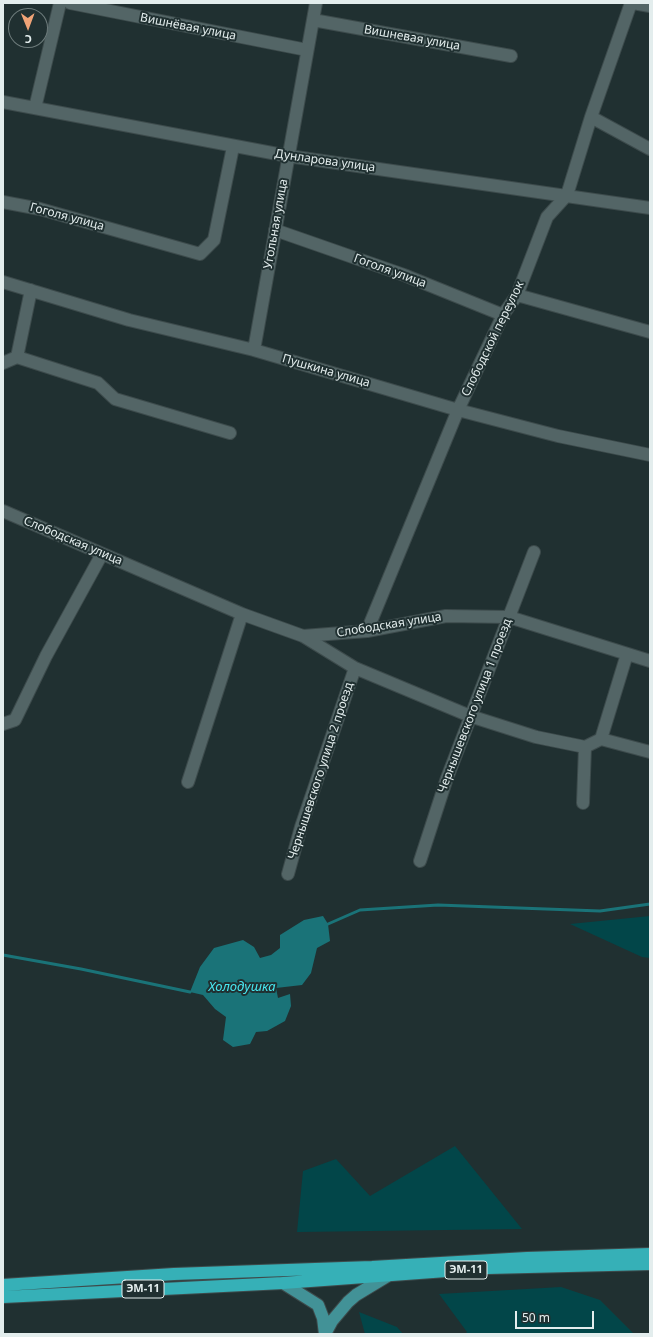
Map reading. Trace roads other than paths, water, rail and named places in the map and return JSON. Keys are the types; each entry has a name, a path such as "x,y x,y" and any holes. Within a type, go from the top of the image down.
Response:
{"highway":[{"name":"ЭМ-11","path":"3,1285 174,1274 372,1267 527,1258 650,1254"},
{"name":"ЭМ-11","path":"3,1297 283,1283 487,1268 650,1264"}],"main road":[{"path":"325,1334 332,1321 348,1302 356,1295 389,1275"},
{"path":"283,1283 318,1305 323,1318 325,1334"}],"street":[{"path":"35,108 60,3"},
{"name":"Вишнёвая улица","path":"70,3 307,50"},
{"name":"Угольная улица","path":"254,350 316,3"},
{"path":"632,3 650,6"},
{"name":"Слободской переулок","path":"367,631 458,410 503,315 517,295 547,217 567,195 591,117 632,3"},
{"name":"Вишневая улица","path":"313,20 511,56"},
{"name":"Дунларова улица","path":"3,102 233,147 650,208"},
{"path":"591,117 650,149"},
{"name":"Гоголя улица","path":"3,202 40,209 200,254 214,240 233,147"},
{"name":"Гоголя улица","path":"275,230 404,275 503,315"},
{"name":"Пушкина улица","path":"3,282 129,320 254,350 458,410 558,436 650,455"},
{"path":"17,357 31,290"},
{"path":"517,295 650,332"},
{"path":"3,363 17,357 98,383 115,399 230,433"},
{"name":"Слободская улица","path":"3,511 242,614 302,636 367,631 446,616 510,616 650,661"},
{"name":"Чернышевского улица 1 проезд","path":"420,861 447,778 534,552"},
{"path":"3,724 15,720 46,656 102,554"},
{"path":"188,782 242,614"},
{"path":"302,636 355,668 470,716 536,737 585,747 601,739 650,752"},
{"path":"601,739 627,654"},
{"name":"Чернышевского улица 2 проезд","path":"288,874 304,820 355,668"},
{"path":"583,803 585,747"}],"water":[{"name":"Холодушка","path":"323,916 328,924 330,941 317,948 311,973 302,985 276,988 278,998 290,994 291,1006 285,1021 267,1031 256,1032 250,1044 233,1047 223,1040 226,1017 215,1009 203,995 190,992 200,967 214,948 243,940 254,947 260,958 271,955 280,948 280,935 304,920"}],"waterway":[{"path":"328,924 360,910 438,905 600,911 650,904"},
{"path":"3,955 81,969 190,992"}]}
